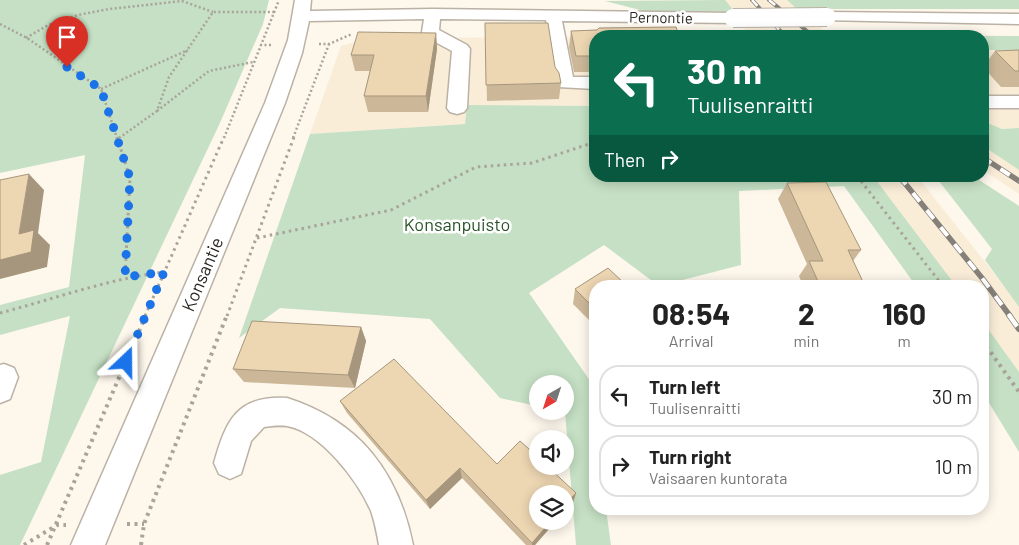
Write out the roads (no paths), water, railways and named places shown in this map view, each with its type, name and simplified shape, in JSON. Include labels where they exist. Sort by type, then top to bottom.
[{"type":"street","name":"Pernontie","points":[[303,8],[433,14],[553,16],[656,25],[733,18],[1011,19]]},
{"type":"street","name":"Konsantie","points":[[88,545],[275,103],[294,50],[303,8]]},
{"type":"street","points":[[433,14],[430,32],[461,49],[457,108]]},
{"type":"street","points":[[553,16],[565,83],[589,83]]},
{"type":"street","points":[[1011,19],[1019,33]]},
{"type":"street","points":[[557,40],[576,40]]},
{"type":"street","points":[[989,102],[1019,102]]},
{"type":"street","points":[[0,378],[4,377],[0,390]]},
{"type":"street","points":[[230,463],[238,433],[256,414],[286,412],[316,425],[347,448],[374,480],[392,521],[396,545]]},
{"type":"railway","points":[[752,0],[780,30]]},
{"type":"railway","points":[[769,0],[806,30]]},
{"type":"railway","points":[[989,162],[1019,181]]},
{"type":"railway","points":[[904,182],[983,280]]},
{"type":"railway","points":[[989,288],[1010,316]]},
{"type":"railway","points":[[1009,315],[1019,329]]},
{"type":"park label","name":"Konsanpuisto","points":[[457,224]]}]
